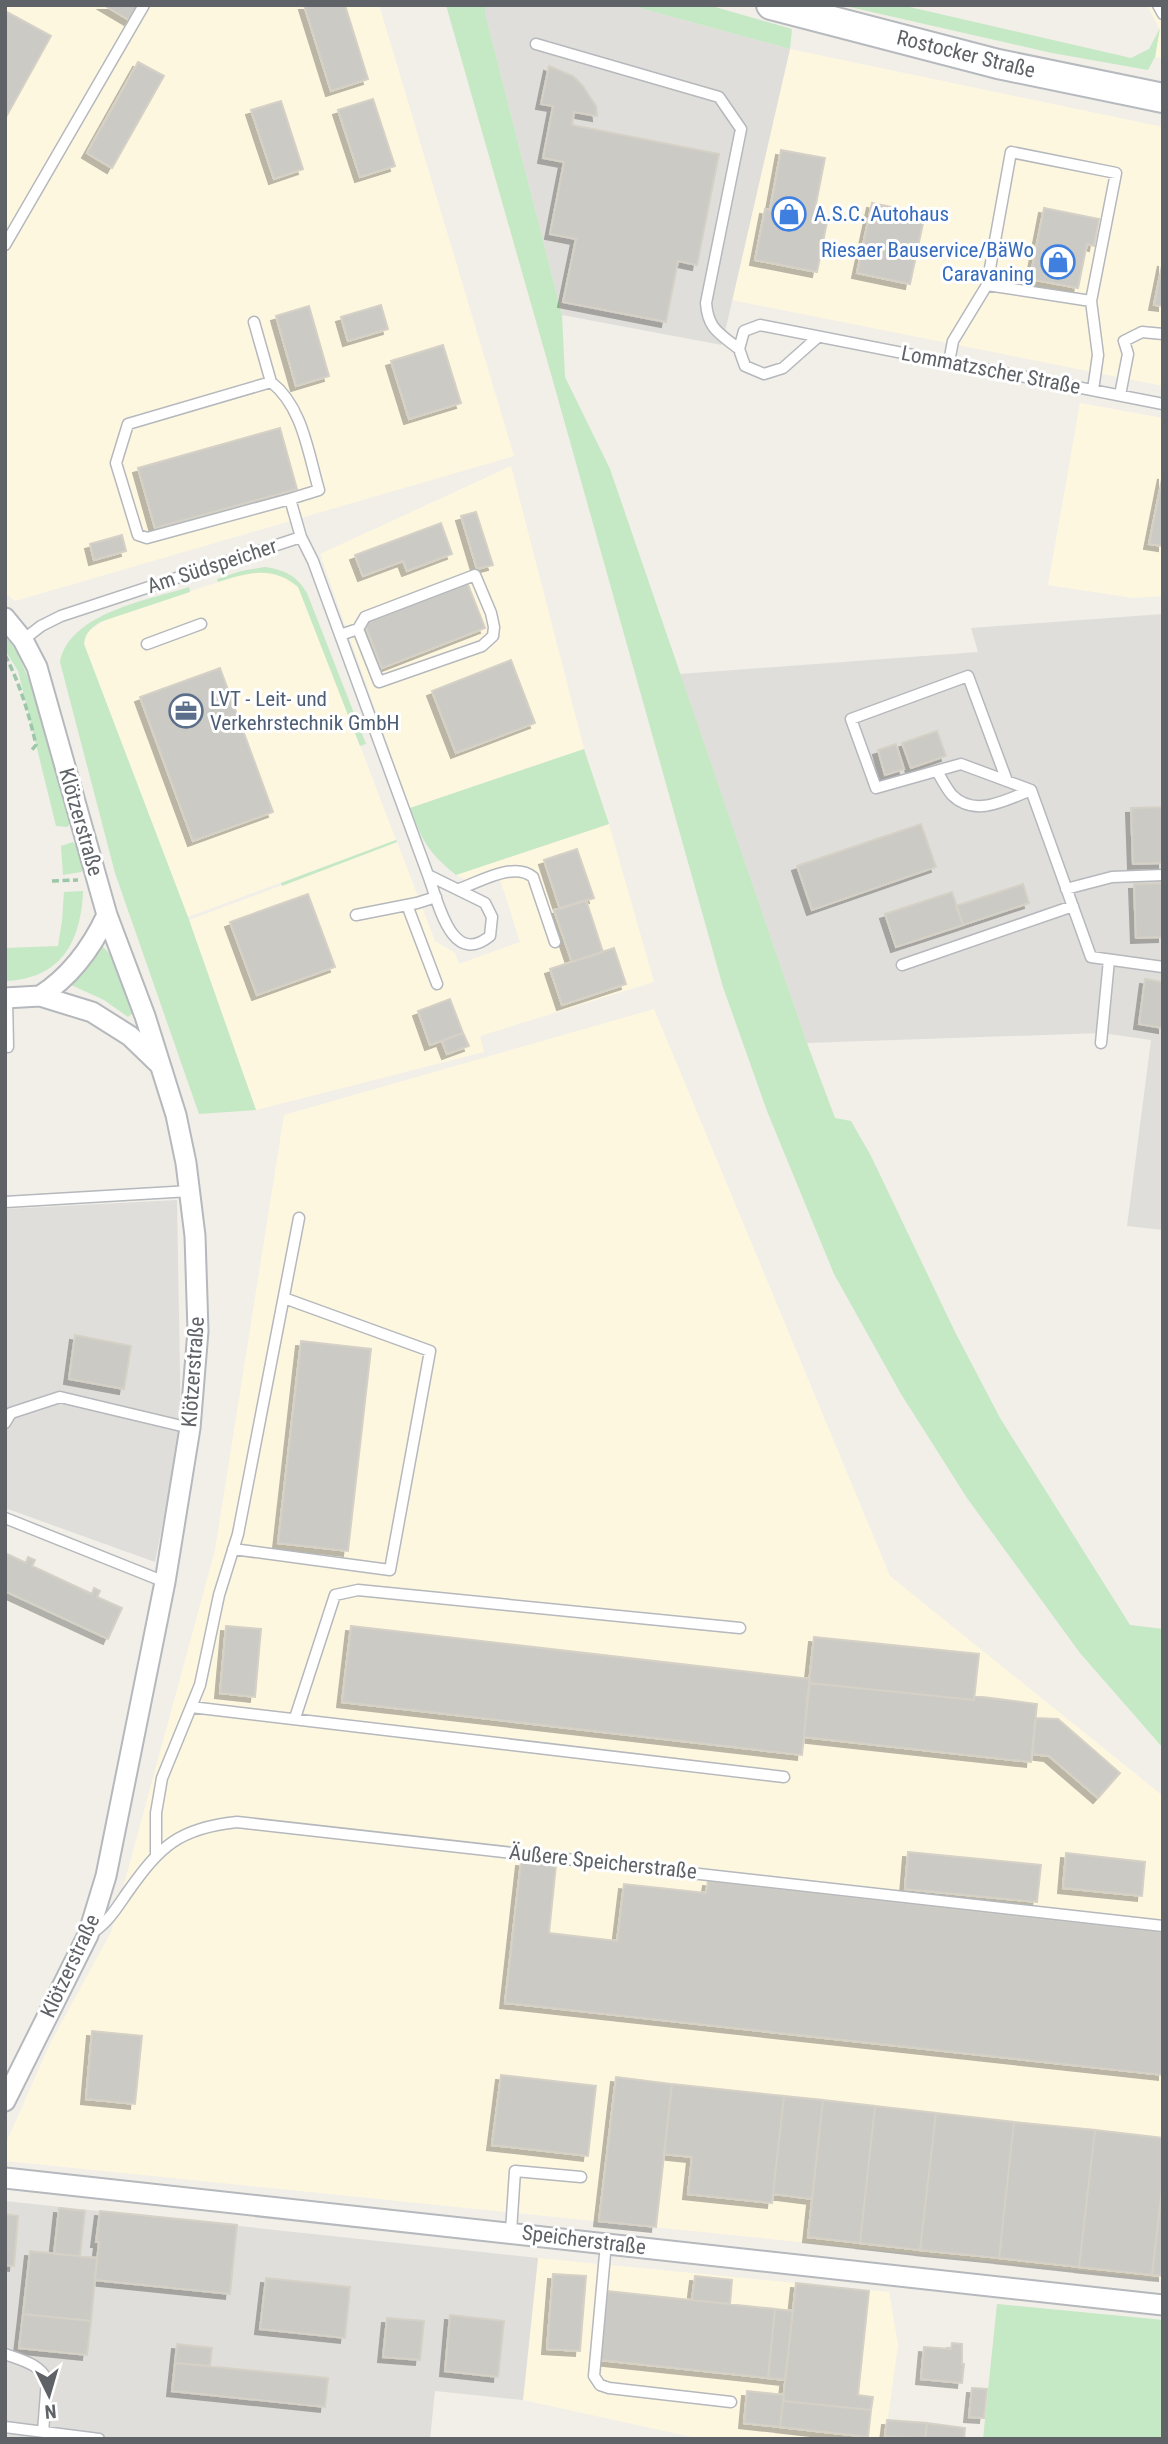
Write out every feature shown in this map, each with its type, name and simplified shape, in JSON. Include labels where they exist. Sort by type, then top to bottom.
[{"type":"street","name":"Rostocker Straße","points":[[771,5],[998,64],[1163,98]]},
{"type":"street","name":"Klötzerstraße","points":[[5,618],[23,640],[37,667],[107,915],[145,1016],[176,1115],[191,1191],[198,1331],[190,1428],[165,1582],[106,1876],[88,1935],[5,2101]]},
{"type":"street","points":[[40,996],[55,987],[78,962],[107,915]]},
{"type":"street","points":[[6,998],[40,996],[92,1012],[114,1025],[162,1067]]},
{"type":"street","name":"Speicherstraße","points":[[5,2178],[511,2231],[1163,2305]]},
{"type":"lane","points":[[5,245],[144,5]]},
{"type":"lane","points":[[1158,5],[1163,14]]},
{"type":"lane","points":[[536,44],[719,97],[741,129],[706,303],[707,320],[739,349],[745,366],[764,374],[783,368],[818,337]]},
{"type":"lane","points":[[948,362],[953,341],[988,285],[1012,152],[1116,173],[1091,301],[1098,355],[1093,390]]},
{"type":"lane","points":[[988,285],[1091,301]]},
{"type":"lane","points":[[254,322],[271,382],[295,407],[319,490],[147,538],[138,535],[116,463],[128,424],[271,382]]},
{"type":"lane","name":"Lommatzscher Straße","points":[[739,349],[744,331],[760,325],[1163,404]]},
{"type":"lane","points":[[1120,395],[1128,354],[1124,341],[1142,332],[1163,334]]},
{"type":"lane","points":[[290,499],[301,537]]},
{"type":"lane","name":"Am Südspeicher","points":[[23,640],[41,626],[61,616],[301,537],[313,561],[436,897],[450,933],[466,945],[481,944],[490,936],[492,917],[485,903],[428,875]]},
{"type":"lane","points":[[475,575],[494,626],[493,636],[482,646],[379,682],[358,629],[365,617],[475,575]]},
{"type":"lane","points":[[147,644],[201,624]]},
{"type":"lane","points":[[340,635],[358,629]]},
{"type":"lane","points":[[1007,781],[968,676],[851,719],[876,788],[961,764],[1031,790],[1091,957],[1163,967]]},
{"type":"lane","points":[[937,771],[951,794],[964,804],[980,807],[997,804],[1031,790]]},
{"type":"lane","points":[[459,889],[510,871],[528,873],[533,877],[555,942]]},
{"type":"lane","points":[[1066,889],[1112,877],[1163,875]]},
{"type":"lane","points":[[356,915],[436,897]]},
{"type":"lane","points":[[407,905],[437,984]]},
{"type":"lane","points":[[902,965],[1073,906]]},
{"type":"lane","points":[[1101,1043],[1109,960]]},
{"type":"lane","points":[[6,998],[8,1046]]},
{"type":"lane","points":[[5,1202],[191,1191]]},
{"type":"lane","points":[[156,1855],[156,1813],[162,1778],[200,1685],[219,1595],[248,1486],[299,1218]]},
{"type":"lane","points":[[233,1549],[390,1570],[430,1351],[284,1298]]},
{"type":"lane","points":[[5,1423],[11,1413],[60,1397],[190,1428]]},
{"type":"lane","points":[[5,1518],[165,1582]]},
{"type":"lane","points":[[295,1718],[335,1595],[358,1590],[740,1628]]},
{"type":"lane","points":[[191,1707],[784,1777]]},
{"type":"lane","name":"Äußere Speicherstraße","points":[[88,1935],[107,1923],[163,1847],[181,1836],[205,1827],[237,1822],[1163,1926]]},
{"type":"lane","points":[[511,2231],[515,2171],[581,2177]]},
{"type":"lane","points":[[606,2243],[594,2376],[600,2385],[731,2402]]},
{"type":"lane","points":[[5,2354],[32,2364],[47,2380],[43,2432]]},
{"type":"lane","points":[[5,2427],[99,2439]]},
{"type":"path","points":[[5,655],[20,685],[33,730],[36,745],[31,751]]},
{"type":"path","points":[[52,881],[83,880],[95,876]]},
{"type":"shaded area","points":[[5,5],[379,5],[514,456],[15,601],[5,593]]},
{"type":"shaded area","points":[[487,5],[629,5],[790,49],[722,345],[562,315],[485,13]]},
{"type":"shaded area","points":[[1147,5],[1163,5],[1163,58],[1155,57],[1159,28]]},
{"type":"shaded area","points":[[790,49],[1163,127],[1163,386],[732,300]]},
{"type":"shaded area","points":[[1080,403],[1163,418],[1163,596],[1133,598],[1048,585]]},
{"type":"shaded area","points":[[511,466],[584,749],[410,808],[320,554]]},
{"type":"shaded area","points":[[266,571],[284,577],[298,587],[302,594],[396,840],[188,917],[84,644],[85,637],[90,630],[107,619],[246,573]]},
{"type":"shaded area","points":[[1163,614],[1163,1230],[1127,1226],[1151,1040],[1102,1033],[807,1043],[680,674],[978,652],[971,628]]},
{"type":"shaded area","points":[[609,824],[654,982],[480,1036],[484,1052],[256,1110],[189,920],[397,842],[435,941],[455,953],[459,964],[520,942],[500,879],[480,887],[456,875]]},
{"type":"shaded area","points":[[654,1009],[890,1576],[1163,1796],[1163,2279],[5,2161],[5,2145],[50,2044],[111,1932],[215,1550],[284,1115]]},
{"type":"shaded area","points":[[177,1200],[181,1432],[155,1562],[5,1508],[5,1209]]},
{"type":"shaded area","points":[[5,2201],[538,2258],[523,2400],[435,2391],[430,2439],[5,2439]]},
{"type":"shaded area","points":[[538,2258],[889,2292],[898,2345],[885,2439],[701,2439],[523,2400]]},
{"type":"green space","points":[[446,5],[487,5],[485,13],[562,315],[565,377],[610,469],[835,1118],[851,1121],[871,1156],[955,1332],[1000,1418],[1130,1625],[1163,1629],[1163,1748],[1080,1653],[967,1498],[901,1394],[834,1274],[767,1111],[723,987]]},
{"type":"green space","points":[[629,5],[708,5],[792,29],[790,49]]},
{"type":"green space","points":[[841,5],[901,5],[1131,58],[1149,49],[1160,28],[1155,57],[1148,70],[1052,53]]},
{"type":"green space","points":[[265,567],[290,575],[307,593],[366,744],[360,746],[298,587],[269,573],[249,574],[218,582],[217,579]]},
{"type":"green space","points":[[189,587],[190,592],[100,622],[89,631],[84,644],[188,917],[256,1110],[199,1114],[115,873],[60,662],[66,645],[78,631],[94,620],[133,604]]},
{"type":"green space","points":[[5,636],[17,652],[32,687],[70,822],[68,827],[56,826],[18,671],[5,650]]},
{"type":"green space","points":[[584,749],[609,824],[456,875],[438,859],[423,838],[410,808]]},
{"type":"green space","points":[[396,840],[397,842],[282,886],[281,883]]},
{"type":"green space","points":[[73,842],[85,868],[81,872],[63,875],[61,846]]},
{"type":"green space","points":[[83,891],[78,926],[64,954],[54,965],[41,973],[24,979],[5,981],[5,948],[58,946],[64,892]]},
{"type":"green space","points":[[102,946],[109,953],[133,1013],[128,1017],[104,1000],[69,984],[85,970],[98,948]]},
{"type":"green space","points":[[997,2304],[1163,2320],[1163,2439],[983,2439]]},
{"type":"building","points":[[104,5],[138,5],[129,20]]},
{"type":"building","points":[[304,5],[345,5],[368,79],[331,91]]},
{"type":"building","points":[[5,11],[51,36],[5,119]]},
{"type":"building","points":[[138,62],[164,76],[112,168],[87,153]]},
{"type":"building","points":[[549,66],[573,76],[596,106],[597,116],[574,112],[572,125],[719,154],[697,265],[678,261],[666,322],[563,302],[576,239],[550,234],[564,162],[543,158],[553,106],[541,104]]},
{"type":"building","points":[[373,99],[395,166],[360,177],[338,110]]},
{"type":"building","points":[[281,101],[303,169],[274,179],[251,110]]},
{"type":"building","name":"A.S.C. Autohaus","points":[[781,150],[825,158],[813,219],[827,222],[817,272],[755,260],[765,209],[770,210]]},
{"type":"building","points":[[872,203],[925,214],[910,284],[857,273]]},
{"type":"building","name":"Riesaer Bauservice/BäWo Caravaning","points":[[1044,208],[1099,219],[1094,246],[1087,244],[1078,288],[1030,279]]},
{"type":"building","points":[[1163,261],[1163,306],[1154,305]]},
{"type":"building","points":[[381,305],[388,329],[348,341],[341,317]]},
{"type":"building","points":[[309,306],[329,376],[296,386],[276,316]]},
{"type":"building","points":[[443,345],[461,403],[409,419],[391,361]]},
{"type":"building","points":[[280,428],[297,489],[155,528],[138,468]]},
{"type":"building","points":[[1163,474],[1163,546],[1149,544]]},
{"type":"building","points":[[476,512],[493,565],[477,569],[461,516]]},
{"type":"building","points":[[441,523],[452,554],[407,571],[403,561],[363,576],[355,555]]},
{"type":"building","points":[[122,535],[126,551],[94,560],[90,544]]},
{"type":"building","points":[[467,582],[485,628],[382,668],[364,622]]},
{"type":"building","points":[[511,660],[535,723],[456,753],[432,691]]},
{"type":"building","points":[[220,668],[273,812],[193,841],[140,697]]},
{"type":"building","points":[[937,731],[946,756],[911,768],[902,743]]},
{"type":"building","points":[[896,744],[904,769],[885,775],[878,750]]},
{"type":"building","points":[[1163,807],[1163,863],[1133,864],[1131,808]]},
{"type":"building","points":[[921,824],[936,867],[812,910],[797,866]]},
{"type":"building","points":[[577,849],[594,898],[560,909],[544,860]]},
{"type":"building","points":[[1163,883],[1163,937],[1136,938],[1134,884]]},
{"type":"building","points":[[1023,884],[1029,903],[963,925],[956,906]]},
{"type":"building","points":[[952,892],[963,925],[896,947],[885,914]]},
{"type":"building","points":[[308,894],[335,967],[257,995],[230,922]]},
{"type":"building","points":[[586,900],[603,952],[572,962],[554,910]]},
{"type":"building","points":[[614,948],[626,984],[562,1005],[550,969]]},
{"type":"building","points":[[1145,979],[1163,982],[1163,1028],[1139,1024]]},
{"type":"building","points":[[450,999],[463,1033],[430,1045],[418,1011]]},
{"type":"building","points":[[463,1033],[469,1046],[447,1054],[442,1041]]},
{"type":"building","points":[[75,1335],[131,1346],[124,1389],[69,1379]]},
{"type":"building","points":[[301,1341],[371,1349],[348,1551],[278,1543]]},
{"type":"building","points":[[5,1553],[26,1563],[28,1557],[35,1560],[32,1566],[92,1594],[94,1588],[100,1591],[97,1597],[122,1608],[108,1639],[5,1591]]},
{"type":"building","points":[[226,1626],[261,1629],[255,1697],[220,1693]]},
{"type":"building","points":[[351,1626],[810,1679],[802,1755],[342,1702]]},
{"type":"building","points":[[814,1637],[979,1654],[974,1700],[809,1683]]},
{"type":"building","points":[[809,1683],[974,1700],[974,1696],[1037,1704],[1031,1762],[804,1737]]},
{"type":"building","points":[[1036,1718],[1058,1719],[1120,1773],[1098,1798],[1049,1756],[1032,1754]]},
{"type":"building","points":[[908,1852],[1041,1865],[1037,1902],[905,1889]]},
{"type":"building","points":[[1066,1853],[1145,1862],[1142,1896],[1063,1888]]},
{"type":"building","points":[[521,1861],[556,1865],[549,1933],[617,1941],[624,1884],[706,1893],[708,1881],[1163,1932],[1163,2075],[505,2003]]},
{"type":"building","points":[[92,2031],[142,2036],[135,2104],[86,2099]]},
{"type":"building","points":[[501,2075],[596,2086],[588,2156],[492,2145]]},
{"type":"building","points":[[616,2077],[672,2084],[656,2227],[599,2221]]},
{"type":"building","points":[[672,2084],[784,2096],[772,2203],[688,2194],[692,2157],[664,2154]]},
{"type":"building","points":[[784,2096],[823,2100],[812,2199],[773,2194]]},
{"type":"building","points":[[823,2100],[875,2106],[860,2243],[808,2237]]},
{"type":"building","points":[[875,2106],[936,2113],[920,2250],[860,2243]]},
{"type":"building","points":[[936,2113],[1014,2122],[999,2258],[920,2250]]},
{"type":"building","points":[[1014,2122],[1095,2130],[1079,2267],[999,2258]]},
{"type":"building","points":[[1095,2130],[1163,2138],[1163,2181],[1152,2275],[1079,2267]]},
{"type":"building","points":[[1163,2181],[1163,2276],[1152,2275]]},
{"type":"building","points":[[59,2208],[85,2211],[80,2256],[54,2254]]},
{"type":"building","points":[[100,2211],[237,2225],[230,2294],[95,2280]]},
{"type":"building","points":[[5,2214],[18,2216],[14,2266],[5,2265]]},
{"type":"building","points":[[30,2251],[97,2258],[91,2321],[23,2314]]},
{"type":"building","points":[[553,2274],[586,2276],[580,2351],[547,2349]]},
{"type":"building","points":[[695,2276],[732,2280],[730,2304],[692,2300]]},
{"type":"building","points":[[266,2278],[350,2287],[345,2338],[260,2329]]},
{"type":"building","points":[[796,2283],[869,2291],[858,2395],[873,2397],[871,2410],[783,2401]]},
{"type":"building","points":[[607,2291],[775,2309],[768,2378],[600,2360]]},
{"type":"building","points":[[775,2309],[793,2311],[785,2380],[768,2378]]},
{"type":"building","points":[[23,2314],[91,2321],[87,2355],[19,2348]]},
{"type":"building","points":[[450,2315],[504,2321],[498,2377],[445,2371]]},
{"type":"building","points":[[387,2318],[424,2321],[420,2360],[383,2357]]},
{"type":"building","points":[[952,2343],[962,2344],[962,2383],[921,2379],[924,2347],[951,2349]]},
{"type":"building","points":[[177,2344],[212,2348],[210,2366],[175,2363]]},
{"type":"building","points":[[175,2363],[328,2378],[325,2407],[172,2391]]},
{"type":"building","points":[[972,2388],[987,2389],[984,2418],[969,2417]]},
{"type":"building","points":[[747,2391],[784,2395],[780,2427],[744,2423]]},
{"type":"building","points":[[783,2401],[871,2410],[868,2437],[780,2427]]},
{"type":"building","points":[[887,2420],[927,2423],[925,2439],[885,2436]]},
{"type":"building","points":[[927,2423],[965,2428],[964,2439],[925,2439]]},
{"type":"place","name":"A.S.C. Autohaus","points":[[789,214]]},
{"type":"place","name":"Riesaer Bauservice/BäWo Caravaning","points":[[1058,262]]},
{"type":"place","name":"LVT - Leit- und Verkehrstechnik GmbH","points":[[186,711]]}]
